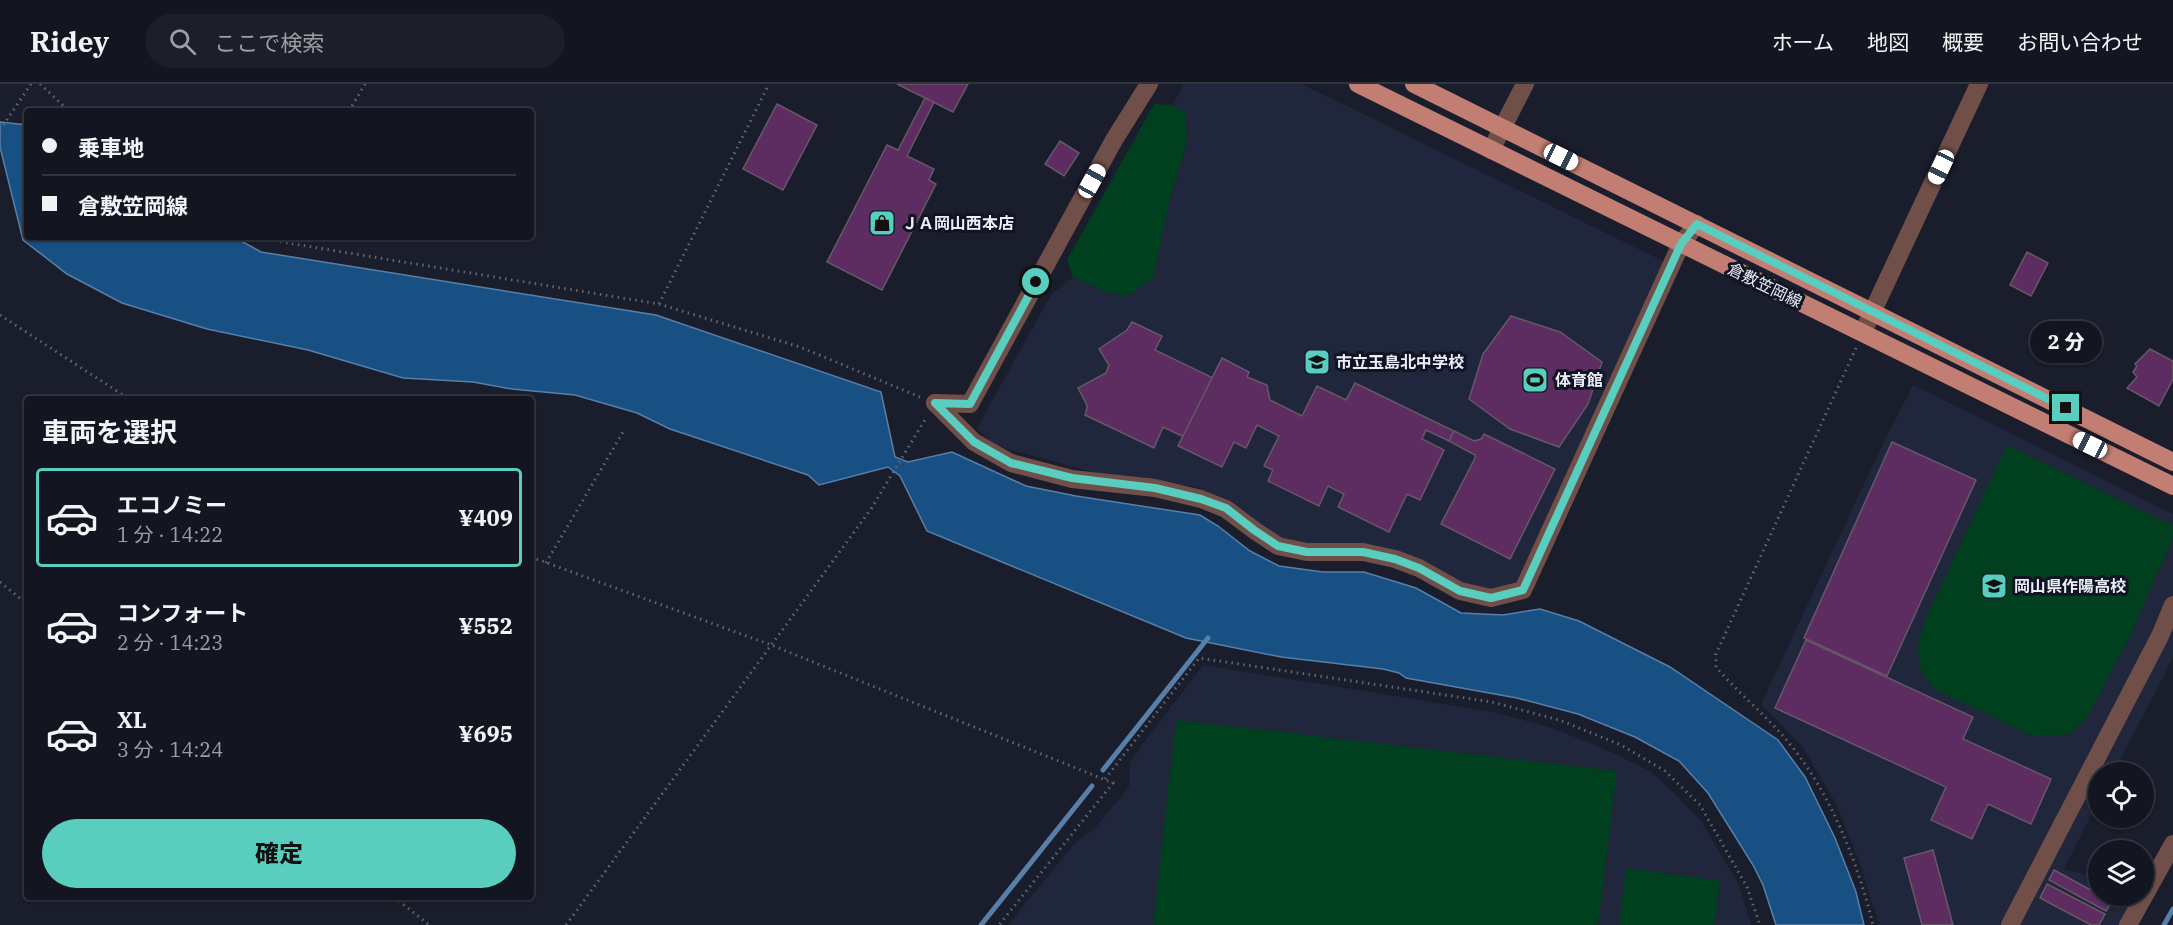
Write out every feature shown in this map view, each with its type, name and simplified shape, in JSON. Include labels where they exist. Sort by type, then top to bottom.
[{"type":"main road","name":"倉敷笠岡線","points":[[1358,84],[2173,486]]},
{"type":"main road","name":"倉敷笠岡線","points":[[1414,84],[2173,462]]},
{"type":"street","points":[[935,403],[970,404],[1114,140],[1149,84]]},
{"type":"street","points":[[1491,150],[1525,84]]},
{"type":"street","points":[[1863,332],[1979,84]]},
{"type":"street","points":[[935,403],[974,442],[1011,463],[1072,478],[1155,488],[1201,499],[1226,508],[1278,546],[1307,552],[1363,552],[1395,559],[1419,568],[1460,591],[1491,598],[1523,590],[1681,244],[1697,224]]},
{"type":"street","points":[[2010,925],[2160,636],[2173,605]]},
{"type":"street","points":[[2128,925],[2173,844]]},
{"type":"path","points":[[0,130],[31,84]]},
{"type":"path","points":[[40,84],[66,108]]},
{"type":"path","points":[[351,108],[365,84]]},
{"type":"path","points":[[659,304],[769,84]]},
{"type":"path","points":[[289,240],[659,304],[800,347],[935,403],[871,509],[566,925]]},
{"type":"path","points":[[0,315],[124,396]]},
{"type":"path","points":[[1863,332],[1716,654],[1716,667],[1789,742],[1819,784],[1848,849],[1873,925]]},
{"type":"path","points":[[546,563],[623,432]]},
{"type":"path","points":[[534,558],[771,645],[1113,783],[999,925]]},
{"type":"path","points":[[0,582],[24,602]]},
{"type":"path","points":[[1105,779],[1199,658],[1492,702],[1559,720],[1621,745],[1665,771],[1700,805],[1747,887],[1760,925]]},
{"type":"path","points":[[398,900],[429,925]]},
{"type":"shaded area","name":"市立玉島北中学校","points":[[1184,84],[1302,84],[1665,262],[1521,580],[1494,590],[1295,543],[1275,536],[1237,508],[1197,487],[1102,475],[994,445],[977,428],[1051,295],[1073,277],[1106,292],[1170,199],[1187,141],[1186,113],[1172,105]]},
{"type":"shaded area","name":"岡山県作陽高校","points":[[1913,385],[2173,514],[2173,658],[2119,762],[2088,762],[2088,821],[2064,869],[2088,875],[2088,906],[2130,906],[2119,925],[1879,925],[1859,861],[1835,802],[1802,746],[1761,704],[1887,435]]},
{"type":"shaded area","points":[[1203,665],[1493,712],[1549,727],[1600,747],[1650,771],[1702,822],[1738,883],[1751,925],[1008,925],[1074,844],[1095,828],[1129,787],[1130,761]]},
{"type":"green space","points":[[1154,104],[1172,105],[1186,113],[1187,141],[1170,199],[1153,278],[1128,296],[1106,292],[1073,277],[1067,260]]},
{"type":"green space","points":[[2007,445],[2173,526],[2173,537],[2131,634],[2087,717],[2070,734],[2033,736],[1936,690],[1923,673],[1918,656],[1926,618]]},
{"type":"green space","points":[[1176,720],[1617,771],[1598,925],[1153,925]]},
{"type":"green space","points":[[1626,868],[1720,881],[1714,925],[1619,925]]},
{"type":"water","points":[[0,122],[24,125],[24,240],[239,240],[261,252],[656,315],[881,392],[895,457],[908,462],[952,452],[1026,486],[1200,515],[1250,551],[1279,566],[1323,572],[1364,572],[1416,588],[1461,613],[1503,615],[1540,609],[1579,621],[1670,667],[1778,740],[1805,777],[1835,838],[1856,892],[1864,925],[1776,925],[1763,885],[1753,865],[1708,793],[1679,761],[1635,737],[1578,714],[1517,698],[1406,678],[1399,673],[1383,669],[1281,657],[1186,638],[927,531],[900,476],[888,467],[819,485],[808,475],[670,429],[637,413],[575,395],[512,389],[473,382],[403,378],[308,350],[207,329],[122,303],[67,274],[23,240],[0,147]]},
{"type":"building","points":[[897,84],[968,84],[953,112]]},
{"type":"building","name":"ＪＡ岡山西本店","points":[[925,98],[934,102],[907,156],[934,169],[929,180],[936,184],[882,290],[827,262],[887,145],[898,150]]},
{"type":"building","points":[[777,104],[817,125],[783,190],[743,169]]},
{"type":"building","points":[[1060,141],[1079,153],[1064,176],[1045,164]]},
{"type":"building","points":[[2027,252],[2048,263],[2031,296],[2010,285]]},
{"type":"building","name":"体育館","points":[[1511,316],[1560,332],[1602,362],[1588,404],[1559,447],[1510,429],[1469,399],[1483,354]]},
{"type":"building","points":[[1132,322],[1162,336],[1155,350],[1213,378],[1184,437],[1163,427],[1154,448],[1085,415],[1087,405],[1078,388],[1106,373],[1109,365],[1099,349],[1127,330]]},
{"type":"building","points":[[2150,349],[2173,361],[2173,379],[2159,406],[2127,388],[2137,377],[2133,372],[2137,366],[2135,364]]},
{"type":"building","points":[[1222,358],[1249,372],[1247,377],[1267,385],[1270,400],[1302,416],[1317,386],[1346,400],[1355,383],[1454,431],[1449,441],[1426,430],[1422,439],[1444,450],[1420,500],[1407,494],[1389,532],[1338,507],[1344,494],[1328,486],[1319,506],[1268,481],[1273,470],[1264,466],[1279,436],[1257,425],[1246,448],[1234,442],[1222,467],[1178,446]]},
{"type":"building","points":[[1454,431],[1474,441],[1481,439],[1484,434],[1555,469],[1510,559],[1441,524],[1475,458],[1475,455],[1449,441]]},
{"type":"building","points":[[1892,442],[1976,480],[1887,676],[1804,638]]},
{"type":"building","points":[[1806,640],[1973,717],[1963,739],[2051,779],[2031,824],[1988,804],[1972,839],[1931,820],[1946,787],[1775,708]]},
{"type":"building","points":[[1933,850],[1953,925],[1922,925],[1904,858]]},
{"type":"building","points":[[2054,870],[2088,889],[2088,901],[2049,880]]},
{"type":"building","points":[[2047,884],[2105,914],[2099,925],[2091,925],[2040,898]]},
{"type":"building","points":[[2097,906],[2109,906],[2106,911]]},
{"type":"waterway","points":[[1103,770],[1208,638]]},
{"type":"waterway","points":[[981,925],[1092,786]]},
{"type":"waterway","points":[[2164,925],[2173,909]]},
{"type":"place","name":"ＪＡ岡山西本店","points":[[882,223]]},
{"type":"place","name":"市立玉島北中学校","points":[[1317,362]]},
{"type":"place","name":"体育館","points":[[1535,380]]},
{"type":"place","name":"岡山県作陽高校","points":[[1994,586]]},
{"type":"route","points":[[1036,282],[970,404],[935,403],[974,442],[1011,463],[1072,478],[1155,488],[1201,499],[1226,508],[1278,546],[1307,552],[1363,552],[1395,559],[1419,568],[1460,591],[1491,598],[1523,590],[1681,244],[1697,224],[2066,408]]}]
